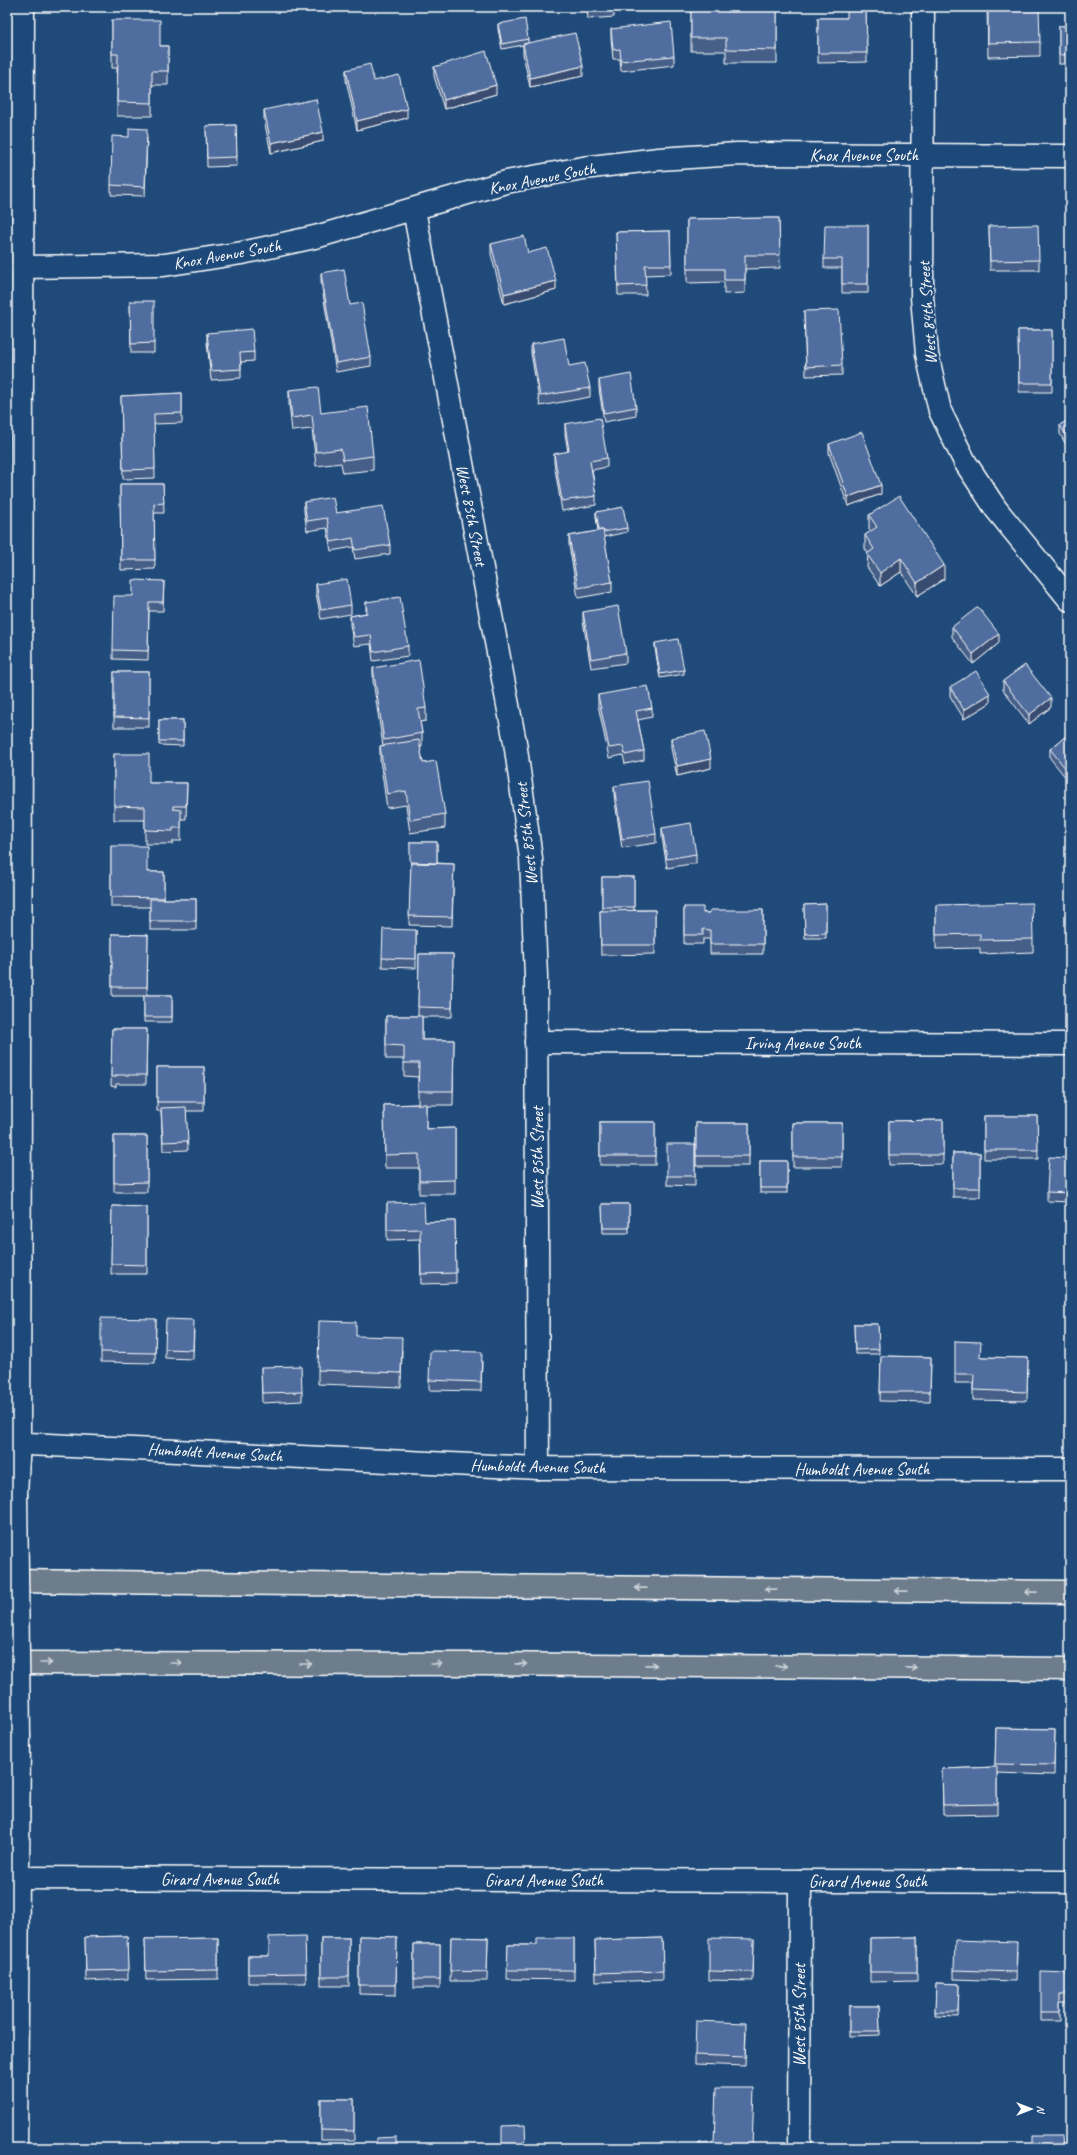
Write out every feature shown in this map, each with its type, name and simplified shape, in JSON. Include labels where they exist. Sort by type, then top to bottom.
[{"type":"highway","points":[[7,1581],[1070,1592]]},
{"type":"highway","points":[[7,1663],[482,1664],[1070,1669]]},
{"type":"street","points":[[16,2148],[19,1737],[16,1494],[13,1443],[23,7]]},
{"type":"street","name":"West 84th Street","points":[[923,7],[922,297],[927,354],[940,411],[965,462],[996,510],[1070,600]]},
{"type":"street","name":"Knox Avenue South","points":[[22,267],[164,265],[242,253],[312,238],[414,210],[506,182],[583,168],[658,158],[737,154],[1070,156]]},
{"type":"street","name":"West 85th Street","points":[[414,210],[515,742],[531,858],[536,976],[538,1468]]},
{"type":"street","name":"Irving Avenue South","points":[[536,1042],[1070,1044]]},
{"type":"street","name":"Humboldt Avenue South","points":[[13,1443],[538,1468],[1070,1469]]},
{"type":"street","name":"Girard Avenue South","points":[[18,1878],[1070,1882]]},
{"type":"street","name":"West 85th Street","points":[[799,2148],[800,1881]]},
{"type":"building","points":[[588,7],[614,7],[588,10]]},
{"type":"building","points":[[691,7],[777,7],[777,50],[726,49],[726,38],[691,38]]},
{"type":"building","points":[[847,7],[866,7],[867,53],[818,53],[818,18],[847,18]]},
{"type":"building","points":[[988,7],[1019,7],[1019,9],[1039,8],[1040,42],[988,43]]},
{"type":"building","points":[[525,19],[528,39],[502,44],[498,24]]},
{"type":"building","points":[[112,20],[160,20],[160,46],[168,46],[168,71],[152,71],[152,103],[117,102],[118,54],[112,54]]},
{"type":"building","points":[[671,22],[674,56],[621,61],[620,49],[613,50],[611,29]]},
{"type":"building","points":[[1059,26],[1070,26],[1070,55],[1059,55]]},
{"type":"building","points":[[575,33],[583,66],[530,78],[523,44]]},
{"type":"building","points":[[486,51],[496,85],[444,100],[434,67]]},
{"type":"building","points":[[370,64],[374,81],[399,75],[407,109],[357,121],[346,70]]},
{"type":"building","points":[[316,99],[323,132],[271,143],[264,110]]},
{"type":"building","points":[[236,125],[237,157],[207,158],[206,126]]},
{"type":"building","points":[[129,128],[147,129],[145,187],[111,185],[112,136],[129,137]]},
{"type":"building","points":[[779,218],[780,255],[745,255],[745,280],[724,280],[724,269],[687,269],[687,219]]},
{"type":"building","points":[[825,225],[868,225],[868,284],[842,284],[842,259],[824,259]]},
{"type":"building","points":[[1038,225],[1039,260],[990,261],[989,226]]},
{"type":"building","points":[[670,231],[671,265],[645,265],[646,285],[618,286],[616,232]]},
{"type":"building","points":[[524,236],[528,253],[547,248],[556,281],[504,294],[491,244]]},
{"type":"building","points":[[344,269],[350,305],[362,303],[371,357],[336,363],[321,273]]},
{"type":"building","points":[[130,301],[154,301],[154,343],[131,344]]},
{"type":"building","points":[[839,310],[842,365],[806,367],[804,311]]},
{"type":"building","points":[[252,329],[254,352],[240,353],[241,369],[211,371],[207,333]]},
{"type":"building","points":[[1018,330],[1052,330],[1052,383],[1019,383]]},
{"type":"building","points":[[564,338],[569,366],[585,363],[590,388],[540,396],[531,344]]},
{"type":"building","points":[[631,374],[636,407],[604,413],[599,380]]},
{"type":"building","points":[[318,387],[321,413],[368,407],[373,456],[343,460],[341,449],[316,452],[312,415],[292,418],[289,390]]},
{"type":"building","points":[[182,393],[182,413],[154,414],[155,469],[123,470],[121,396]]},
{"type":"building","points":[[600,418],[607,458],[590,461],[596,496],[562,501],[554,454],[569,451],[565,424]]},
{"type":"building","points":[[1070,419],[1070,442],[1060,425]]},
{"type":"building","points":[[862,432],[881,485],[848,497],[829,444]]},
{"type":"building","points":[[120,484],[163,484],[164,503],[154,504],[155,560],[121,560]]},
{"type":"building","points":[[899,496],[944,565],[917,583],[901,558],[880,573],[867,554],[874,549],[865,535],[877,527],[869,515]]},
{"type":"building","points":[[333,497],[336,513],[383,506],[390,545],[355,550],[353,538],[331,542],[327,518],[307,521],[304,502]]},
{"type":"building","points":[[623,507],[627,528],[603,532],[603,530],[599,530],[596,512]]},
{"type":"building","points":[[603,530],[612,582],[578,588],[569,536]]},
{"type":"building","points":[[347,579],[351,605],[321,610],[316,584]]},
{"type":"building","points":[[133,580],[164,581],[163,602],[149,602],[148,651],[113,650],[114,596],[133,596]]},
{"type":"building","points":[[400,597],[408,646],[373,652],[371,635],[354,637],[350,616],[367,613],[366,602]]},
{"type":"building","points":[[618,606],[626,653],[591,659],[583,612]]},
{"type":"building","points":[[978,607],[999,634],[973,654],[952,627]]},
{"type":"building","points":[[678,639],[684,670],[660,674],[655,643]]},
{"type":"building","points":[[419,660],[426,708],[418,709],[422,733],[384,740],[373,668]]},
{"type":"building","points":[[1025,665],[1051,698],[1029,715],[1003,681]]},
{"type":"building","points":[[976,671],[990,694],[964,710],[950,687]]},
{"type":"building","points":[[114,672],[149,672],[149,718],[114,717]]},
{"type":"building","points":[[648,686],[652,708],[636,711],[644,751],[625,755],[623,746],[609,748],[598,695]]},
{"type":"building","points":[[159,720],[183,720],[183,741],[159,741]]},
{"type":"building","points":[[705,731],[711,759],[677,766],[671,738]]},
{"type":"building","points":[[1070,733],[1070,774],[1050,749]]},
{"type":"building","points":[[419,740],[423,763],[436,761],[445,814],[410,820],[406,791],[387,794],[380,746]]},
{"type":"building","points":[[114,754],[149,754],[149,783],[187,783],[186,806],[173,806],[173,809],[181,810],[181,828],[173,828],[173,831],[145,830],[145,807],[114,806]]},
{"type":"building","points":[[648,781],[656,834],[622,839],[614,786]]},
{"type":"building","points":[[691,823],[696,854],[667,859],[662,828]]},
{"type":"building","points":[[410,842],[437,842],[437,863],[410,862]]},
{"type":"building","points":[[111,846],[147,846],[147,872],[164,872],[164,898],[111,897]]},
{"type":"building","points":[[411,863],[454,864],[452,917],[409,916]]},
{"type":"building","points":[[602,877],[634,877],[634,907],[602,907]]},
{"type":"building","points":[[150,899],[196,899],[196,921],[150,921]]},
{"type":"building","points":[[1032,903],[1033,939],[980,940],[980,934],[936,935],[936,905]]},
{"type":"building","points":[[826,904],[826,933],[805,934],[804,905]]},
{"type":"building","points":[[684,907],[703,907],[703,913],[710,913],[710,910],[763,910],[763,944],[710,944],[710,930],[703,929],[703,935],[684,935]]},
{"type":"building","points":[[655,910],[655,945],[601,945],[600,911]]},
{"type":"building","points":[[383,929],[416,930],[416,959],[382,958]]},
{"type":"building","points":[[112,934],[148,935],[147,987],[112,987]]},
{"type":"building","points":[[419,954],[453,954],[452,1008],[418,1007]]},
{"type":"building","points":[[144,995],[172,995],[172,1017],[144,1017]]},
{"type":"building","points":[[386,1016],[422,1016],[422,1040],[454,1040],[453,1091],[418,1091],[419,1063],[404,1063],[404,1046],[386,1045]]},
{"type":"building","points":[[112,1029],[147,1029],[146,1075],[116,1075],[116,1077],[111,1077]]},
{"type":"building","points":[[157,1067],[204,1067],[204,1102],[157,1102]]},
{"type":"building","points":[[426,1104],[426,1129],[455,1128],[455,1180],[419,1181],[419,1154],[385,1155],[384,1105]]},
{"type":"building","points":[[186,1107],[188,1141],[163,1142],[161,1108]]},
{"type":"building","points":[[984,1116],[1037,1116],[1038,1150],[984,1150]]},
{"type":"building","points":[[943,1120],[943,1155],[889,1155],[889,1121]]},
{"type":"building","points":[[600,1122],[655,1122],[655,1156],[600,1156]]},
{"type":"building","points":[[696,1123],[749,1123],[749,1156],[696,1156]]},
{"type":"building","points":[[793,1123],[842,1123],[842,1157],[793,1157]]},
{"type":"building","points":[[114,1136],[147,1136],[147,1182],[114,1183]]},
{"type":"building","points":[[667,1144],[695,1144],[695,1176],[667,1176]]},
{"type":"building","points":[[953,1153],[980,1153],[980,1188],[953,1188]]},
{"type":"building","points":[[1049,1157],[1070,1158],[1070,1193],[1047,1192]]},
{"type":"building","points":[[760,1161],[787,1161],[787,1188],[760,1188]]},
{"type":"building","points":[[424,1202],[425,1222],[455,1221],[456,1273],[421,1274],[420,1229],[387,1230],[387,1203]]},
{"type":"building","points":[[602,1204],[629,1204],[629,1228],[603,1228]]},
{"type":"building","points":[[112,1206],[147,1207],[147,1265],[111,1264]]},
{"type":"building","points":[[101,1318],[156,1319],[155,1353],[101,1352]]},
{"type":"building","points":[[166,1319],[194,1320],[193,1350],[165,1349]]},
{"type":"building","points":[[319,1321],[356,1322],[356,1336],[402,1337],[401,1373],[318,1370]]},
{"type":"building","points":[[854,1324],[878,1324],[879,1349],[855,1350]]},
{"type":"building","points":[[955,1341],[981,1342],[980,1357],[1028,1358],[1027,1392],[973,1390],[974,1374],[955,1374]]},
{"type":"building","points":[[430,1351],[482,1352],[481,1382],[429,1380]]},
{"type":"building","points":[[881,1356],[931,1357],[930,1392],[880,1392]]},
{"type":"building","points":[[301,1366],[302,1392],[262,1393],[261,1367]]},
{"type":"building","points":[[996,1728],[1055,1729],[1054,1765],[995,1764]]},
{"type":"building","points":[[997,1767],[997,1804],[943,1805],[942,1769]]},
{"type":"building","points":[[127,1936],[128,1970],[86,1971],[85,1937]]},
{"type":"building","points":[[305,1936],[306,1973],[248,1974],[248,1956],[269,1956],[269,1937]]},
{"type":"building","points":[[359,1936],[397,1937],[396,1985],[359,1985]]},
{"type":"building","points":[[451,1937],[488,1938],[487,1972],[450,1971]]},
{"type":"building","points":[[917,1937],[917,1972],[870,1972],[870,1938]]},
{"type":"building","points":[[218,1938],[218,1970],[146,1971],[145,1939]]},
{"type":"building","points":[[321,1938],[349,1938],[349,1977],[321,1977]]},
{"type":"building","points":[[537,1938],[574,1938],[574,1970],[507,1970],[508,1945],[537,1945]]},
{"type":"building","points":[[662,1938],[663,1971],[596,1973],[595,1940]]},
{"type":"building","points":[[709,1938],[754,1939],[753,1972],[709,1971]]},
{"type":"building","points":[[955,1940],[1017,1942],[1016,1972],[954,1970]]},
{"type":"building","points":[[414,1944],[440,1944],[440,1979],[414,1979]]},
{"type":"building","points":[[1041,1972],[1070,1973],[1070,1994],[1060,1994],[1060,2012],[1041,2012]]},
{"type":"building","points":[[936,1983],[959,1984],[958,2012],[935,2012]]},
{"type":"building","points":[[849,2006],[879,2006],[880,2031],[849,2031]]},
{"type":"building","points":[[696,2021],[746,2023],[745,2057],[695,2055]]},
{"type":"building","points":[[716,2088],[754,2088],[752,2148],[699,2148],[699,2142],[714,2142]]},
{"type":"building","points":[[321,2099],[354,2099],[354,2131],[321,2130]]},
{"type":"building","points":[[525,2125],[526,2148],[502,2148],[502,2126]]},
{"type":"building","points":[[1033,2135],[1062,2135],[1063,2148],[1033,2148]]},
{"type":"building","points":[[396,2137],[396,2148],[376,2148],[376,2138]]}]
